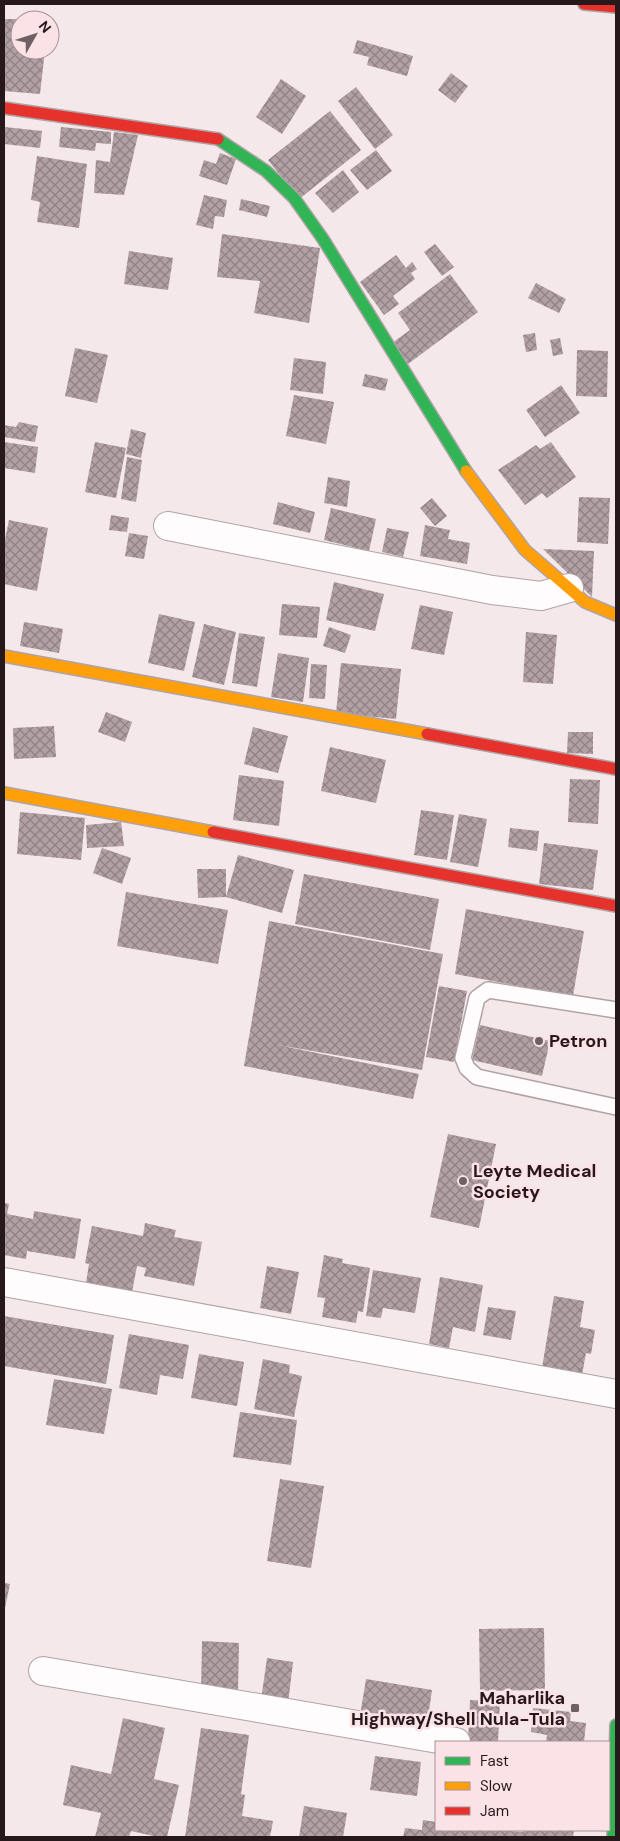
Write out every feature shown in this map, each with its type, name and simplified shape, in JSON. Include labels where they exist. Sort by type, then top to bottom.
[{"type":"main road","points":[[584,4],[616,6]]},
{"type":"main road","points":[[4,108],[218,139],[266,172],[294,198],[323,239],[461,464],[525,550],[585,602],[616,614]]},
{"type":"main road","points":[[4,656],[616,769]]},
{"type":"main road","points":[[4,793],[616,906]]},
{"type":"main road","points":[[612,1837],[615,1813],[612,1769],[616,1725]]},
{"type":"street","points":[[168,526],[492,590],[542,596],[568,588]]},
{"type":"street","points":[[4,1282],[616,1394]]},
{"type":"street","points":[[43,1671],[450,1741]]},
{"type":"lane","points":[[616,1010],[488,990],[477,998],[464,1058],[467,1068],[477,1077],[616,1107]]},
{"type":"building","points":[[4,19],[10,19],[10,60],[44,60],[40,94],[4,91]]},
{"type":"building","points":[[357,40],[413,56],[407,76],[367,65],[369,57],[353,53]]},
{"type":"building","points":[[451,73],[468,86],[455,103],[438,90]]},
{"type":"building","points":[[281,79],[306,96],[282,134],[256,117]]},
{"type":"building","points":[[356,87],[393,135],[375,149],[338,101]]},
{"type":"building","points":[[330,111],[361,150],[299,199],[268,160]]},
{"type":"building","points":[[5,127],[42,131],[40,148],[4,144]]},
{"type":"building","points":[[61,127],[111,132],[111,144],[96,143],[95,151],[59,147]]},
{"type":"building","points":[[114,132],[138,135],[124,195],[94,193],[96,160],[110,162]]},
{"type":"building","points":[[376,150],[392,171],[367,190],[350,170]]},
{"type":"building","points":[[220,153],[236,159],[227,185],[199,176],[204,160],[216,164]]},
{"type":"building","points":[[37,156],[87,164],[79,228],[37,222],[40,202],[31,200]]},
{"type":"building","points":[[343,170],[359,192],[333,213],[315,193]]},
{"type":"building","points":[[204,195],[227,200],[224,217],[215,216],[213,229],[196,225]]},
{"type":"building","points":[[241,199],[270,206],[267,217],[239,210]]},
{"type":"building","points":[[222,234],[320,248],[309,323],[254,313],[260,281],[217,277]]},
{"type":"building","points":[[435,244],[454,267],[442,276],[424,252]]},
{"type":"building","points":[[129,251],[173,258],[168,290],[124,284]]},
{"type":"building","points":[[396,255],[406,268],[412,262],[417,269],[411,273],[415,279],[393,296],[399,304],[384,315],[360,282]]},
{"type":"building","points":[[450,274],[478,312],[408,364],[392,343],[410,330],[398,313]]},
{"type":"building","points":[[536,283],[566,299],[559,313],[528,298]]},
{"type":"building","points":[[535,333],[537,350],[526,352],[523,335]]},
{"type":"building","points":[[560,338],[563,354],[553,356],[550,340]]},
{"type":"building","points":[[75,348],[108,355],[97,403],[65,396]]},
{"type":"building","points":[[577,350],[608,351],[607,397],[576,396]]},
{"type":"building","points":[[294,358],[326,362],[323,394],[290,390]]},
{"type":"building","points":[[365,374],[388,379],[385,391],[362,386]]},
{"type":"building","points":[[561,385],[580,413],[545,437],[526,410]]},
{"type":"building","points":[[294,395],[334,402],[326,444],[286,436]]},
{"type":"building","points":[[19,422],[38,426],[35,442],[4,437],[4,425],[16,427]]},
{"type":"building","points":[[131,429],[146,433],[141,458],[126,454]]},
{"type":"building","points":[[4,442],[38,447],[35,473],[4,468]]},
{"type":"building","points":[[95,442],[126,448],[116,498],[85,492]]},
{"type":"building","points":[[551,442],[576,477],[547,498],[542,493],[525,505],[498,470],[536,445],[540,449]]},
{"type":"building","points":[[127,457],[142,460],[136,502],[121,499]]},
{"type":"building","points":[[328,477],[350,481],[347,507],[324,503]]},
{"type":"building","points":[[579,497],[610,498],[608,544],[577,542]]},
{"type":"building","points":[[432,498],[447,516],[435,526],[420,508]]},
{"type":"building","points":[[278,502],[315,512],[310,533],[273,524]]},
{"type":"building","points":[[331,508],[376,519],[369,551],[324,540]]},
{"type":"building","points":[[111,515],[129,518],[127,532],[109,530]]},
{"type":"building","points":[[9,520],[48,528],[37,591],[4,584],[4,544]]},
{"type":"building","points":[[425,525],[450,530],[448,539],[470,543],[467,564],[420,556]]},
{"type":"building","points":[[387,528],[409,532],[403,557],[382,552]]},
{"type":"building","points":[[129,533],[148,536],[144,559],[125,556]]},
{"type":"building","points":[[543,549],[594,551],[592,597]]},
{"type":"building","points":[[334,582],[384,594],[375,631],[326,620]]},
{"type":"building","points":[[282,604],[320,607],[317,638],[279,635]]},
{"type":"building","points":[[420,605],[453,612],[444,655],[411,649]]},
{"type":"building","points":[[159,614],[195,622],[184,671],[148,663]]},
{"type":"building","points":[[24,622],[63,629],[59,653],[20,646]]},
{"type":"building","points":[[204,624],[236,632],[224,685],[192,677]]},
{"type":"building","points":[[329,627],[351,635],[345,653],[323,646]]},
{"type":"building","points":[[526,632],[557,635],[553,684],[523,682]]},
{"type":"building","points":[[239,633],[265,637],[257,687],[232,683]]},
{"type":"building","points":[[278,653],[309,658],[303,702],[271,697]]},
{"type":"building","points":[[341,663],[401,669],[396,719],[336,713]]},
{"type":"building","points":[[311,664],[327,665],[325,699],[309,698]]},
{"type":"building","points":[[106,712],[132,722],[125,742],[98,732]]},
{"type":"building","points":[[54,726],[56,757],[14,759],[13,728]]},
{"type":"building","points":[[253,727],[288,736],[278,773],[244,764]]},
{"type":"building","points":[[568,732],[593,732],[593,754],[567,753]]},
{"type":"building","points":[[330,747],[386,760],[376,803],[321,791]]},
{"type":"building","points":[[239,775],[284,781],[279,826],[233,820]]},
{"type":"building","points":[[570,779],[600,780],[598,824],[568,822]]},
{"type":"building","points":[[421,810],[454,815],[447,860],[414,855]]},
{"type":"building","points":[[20,812],[85,818],[81,860],[17,854]]},
{"type":"building","points":[[459,814],[487,819],[478,867],[450,862]]},
{"type":"building","points":[[121,822],[124,846],[87,848],[86,825]]},
{"type":"building","points":[[510,828],[539,831],[537,851],[508,847]]},
{"type":"building","points":[[544,843],[598,850],[593,890],[539,884]]},
{"type":"building","points":[[102,848],[131,858],[122,884],[93,873]]},
{"type":"building","points":[[238,855],[294,870],[282,913],[226,897]]},
{"type":"building","points":[[197,869],[226,869],[226,897],[198,898]]},
{"type":"building","points":[[304,874],[439,899],[430,950],[295,924]]},
{"type":"building","points":[[126,892],[228,910],[218,964],[117,946]]},
{"type":"building","points":[[466,909],[584,931],[573,996],[455,974]]},
{"type":"building","points":[[269,921],[443,954],[422,1070],[278,1045],[419,1074],[413,1099],[244,1066]]},
{"type":"building","points":[[439,986],[467,991],[454,1062],[426,1057]]},
{"type":"building","points":[[480,1025],[550,1041],[542,1076],[472,1060]]},
{"type":"building","name":"Leyte Medical Society","points":[[448,1134],[496,1144],[479,1228],[430,1217]]},
{"type":"building","points":[[4,1203],[9,1204],[7,1214],[33,1219],[34,1211],[81,1219],[75,1259],[27,1251],[26,1259],[4,1255]]},
{"type":"building","points":[[145,1223],[176,1230],[174,1237],[202,1242],[194,1286],[144,1276],[146,1268],[137,1266],[132,1292],[86,1283],[89,1264],[85,1263],[92,1226],[143,1236]]},
{"type":"building","points":[[324,1255],[343,1259],[342,1263],[370,1268],[363,1312],[358,1311],[356,1323],[322,1317],[325,1298],[317,1297]]},
{"type":"building","points":[[267,1266],[299,1272],[291,1314],[260,1308]]},
{"type":"building","points":[[373,1270],[421,1278],[415,1313],[383,1308],[381,1318],[366,1316]]},
{"type":"building","points":[[440,1277],[483,1285],[475,1332],[453,1327],[449,1348],[429,1344]]},
{"type":"building","points":[[554,1296],[584,1301],[580,1327],[595,1330],[591,1354],[586,1353],[582,1375],[542,1368]]},
{"type":"building","points":[[488,1307],[516,1311],[511,1340],[483,1335]]},
{"type":"building","points":[[4,1316],[114,1335],[106,1384],[4,1366]]},
{"type":"building","points":[[129,1334],[189,1345],[183,1379],[160,1375],[157,1395],[119,1388]]},
{"type":"building","points":[[199,1354],[244,1362],[237,1406],[191,1398]]},
{"type":"building","points":[[263,1359],[290,1365],[289,1373],[302,1376],[294,1417],[254,1409]]},
{"type":"building","points":[[54,1379],[112,1389],[104,1434],[46,1425]]},
{"type":"building","points":[[240,1412],[297,1420],[291,1465],[233,1457]]},
{"type":"building","points":[[280,1479],[324,1486],[311,1568],[267,1561]]},
{"type":"building","points":[[4,1583],[10,1584],[5,1608],[4,1607]]},
{"type":"building","points":[[544,1628],[545,1690],[480,1691],[479,1629]]},
{"type":"building","points":[[202,1641],[239,1643],[238,1694],[201,1693]]},
{"type":"building","points":[[267,1658],[293,1662],[288,1704],[261,1700]]},
{"type":"building","points":[[366,1679],[432,1690],[426,1732],[359,1722]]},
{"type":"building","points":[[470,1700],[500,1701],[498,1741],[468,1741]]},
{"type":"building","points":[[533,1708],[571,1712],[570,1721],[586,1723],[584,1741],[546,1741],[547,1735],[531,1732]]},
{"type":"building","points":[[123,1718],[165,1728],[154,1779],[179,1785],[167,1837],[131,1831],[129,1837],[95,1837],[101,1813],[63,1805],[71,1765],[111,1774]]},
{"type":"building","points":[[201,1728],[249,1735],[241,1794],[245,1795],[242,1816],[273,1821],[270,1837],[185,1837]]},
{"type":"building","points":[[375,1756],[421,1762],[417,1796],[370,1790]]},
{"type":"building","points":[[304,1806],[347,1813],[343,1837],[299,1837]]},
{"type":"building","points":[[423,1820],[435,1822],[435,1831],[574,1831],[573,1837],[403,1837],[405,1828],[422,1830]]},
{"type":"traffic: fast","points":[[218,139],[266,171],[294,198],[323,239],[466,471]]},
{"type":"traffic: fast","points":[[613,1837],[616,1725]]},
{"type":"traffic: slow","points":[[466,471],[525,550],[585,602],[616,615]]},
{"type":"traffic: slow","points":[[4,656],[427,734]]},
{"type":"traffic: slow","points":[[4,793],[213,832]]},
{"type":"traffic: jam","points":[[584,4],[616,7]]},
{"type":"traffic: jam","points":[[4,108],[218,139]]},
{"type":"traffic: jam","points":[[427,734],[616,769]]},
{"type":"traffic: jam","points":[[213,832],[616,906]]},
{"type":"place","name":"Petron","points":[[539,1041]]},
{"type":"place","name":"Leyte Medical Society","points":[[463,1181]]},
{"type":"place","name":"Maharlika Highway/Shell Nula-Tula","points":[[575,1708]]}]
